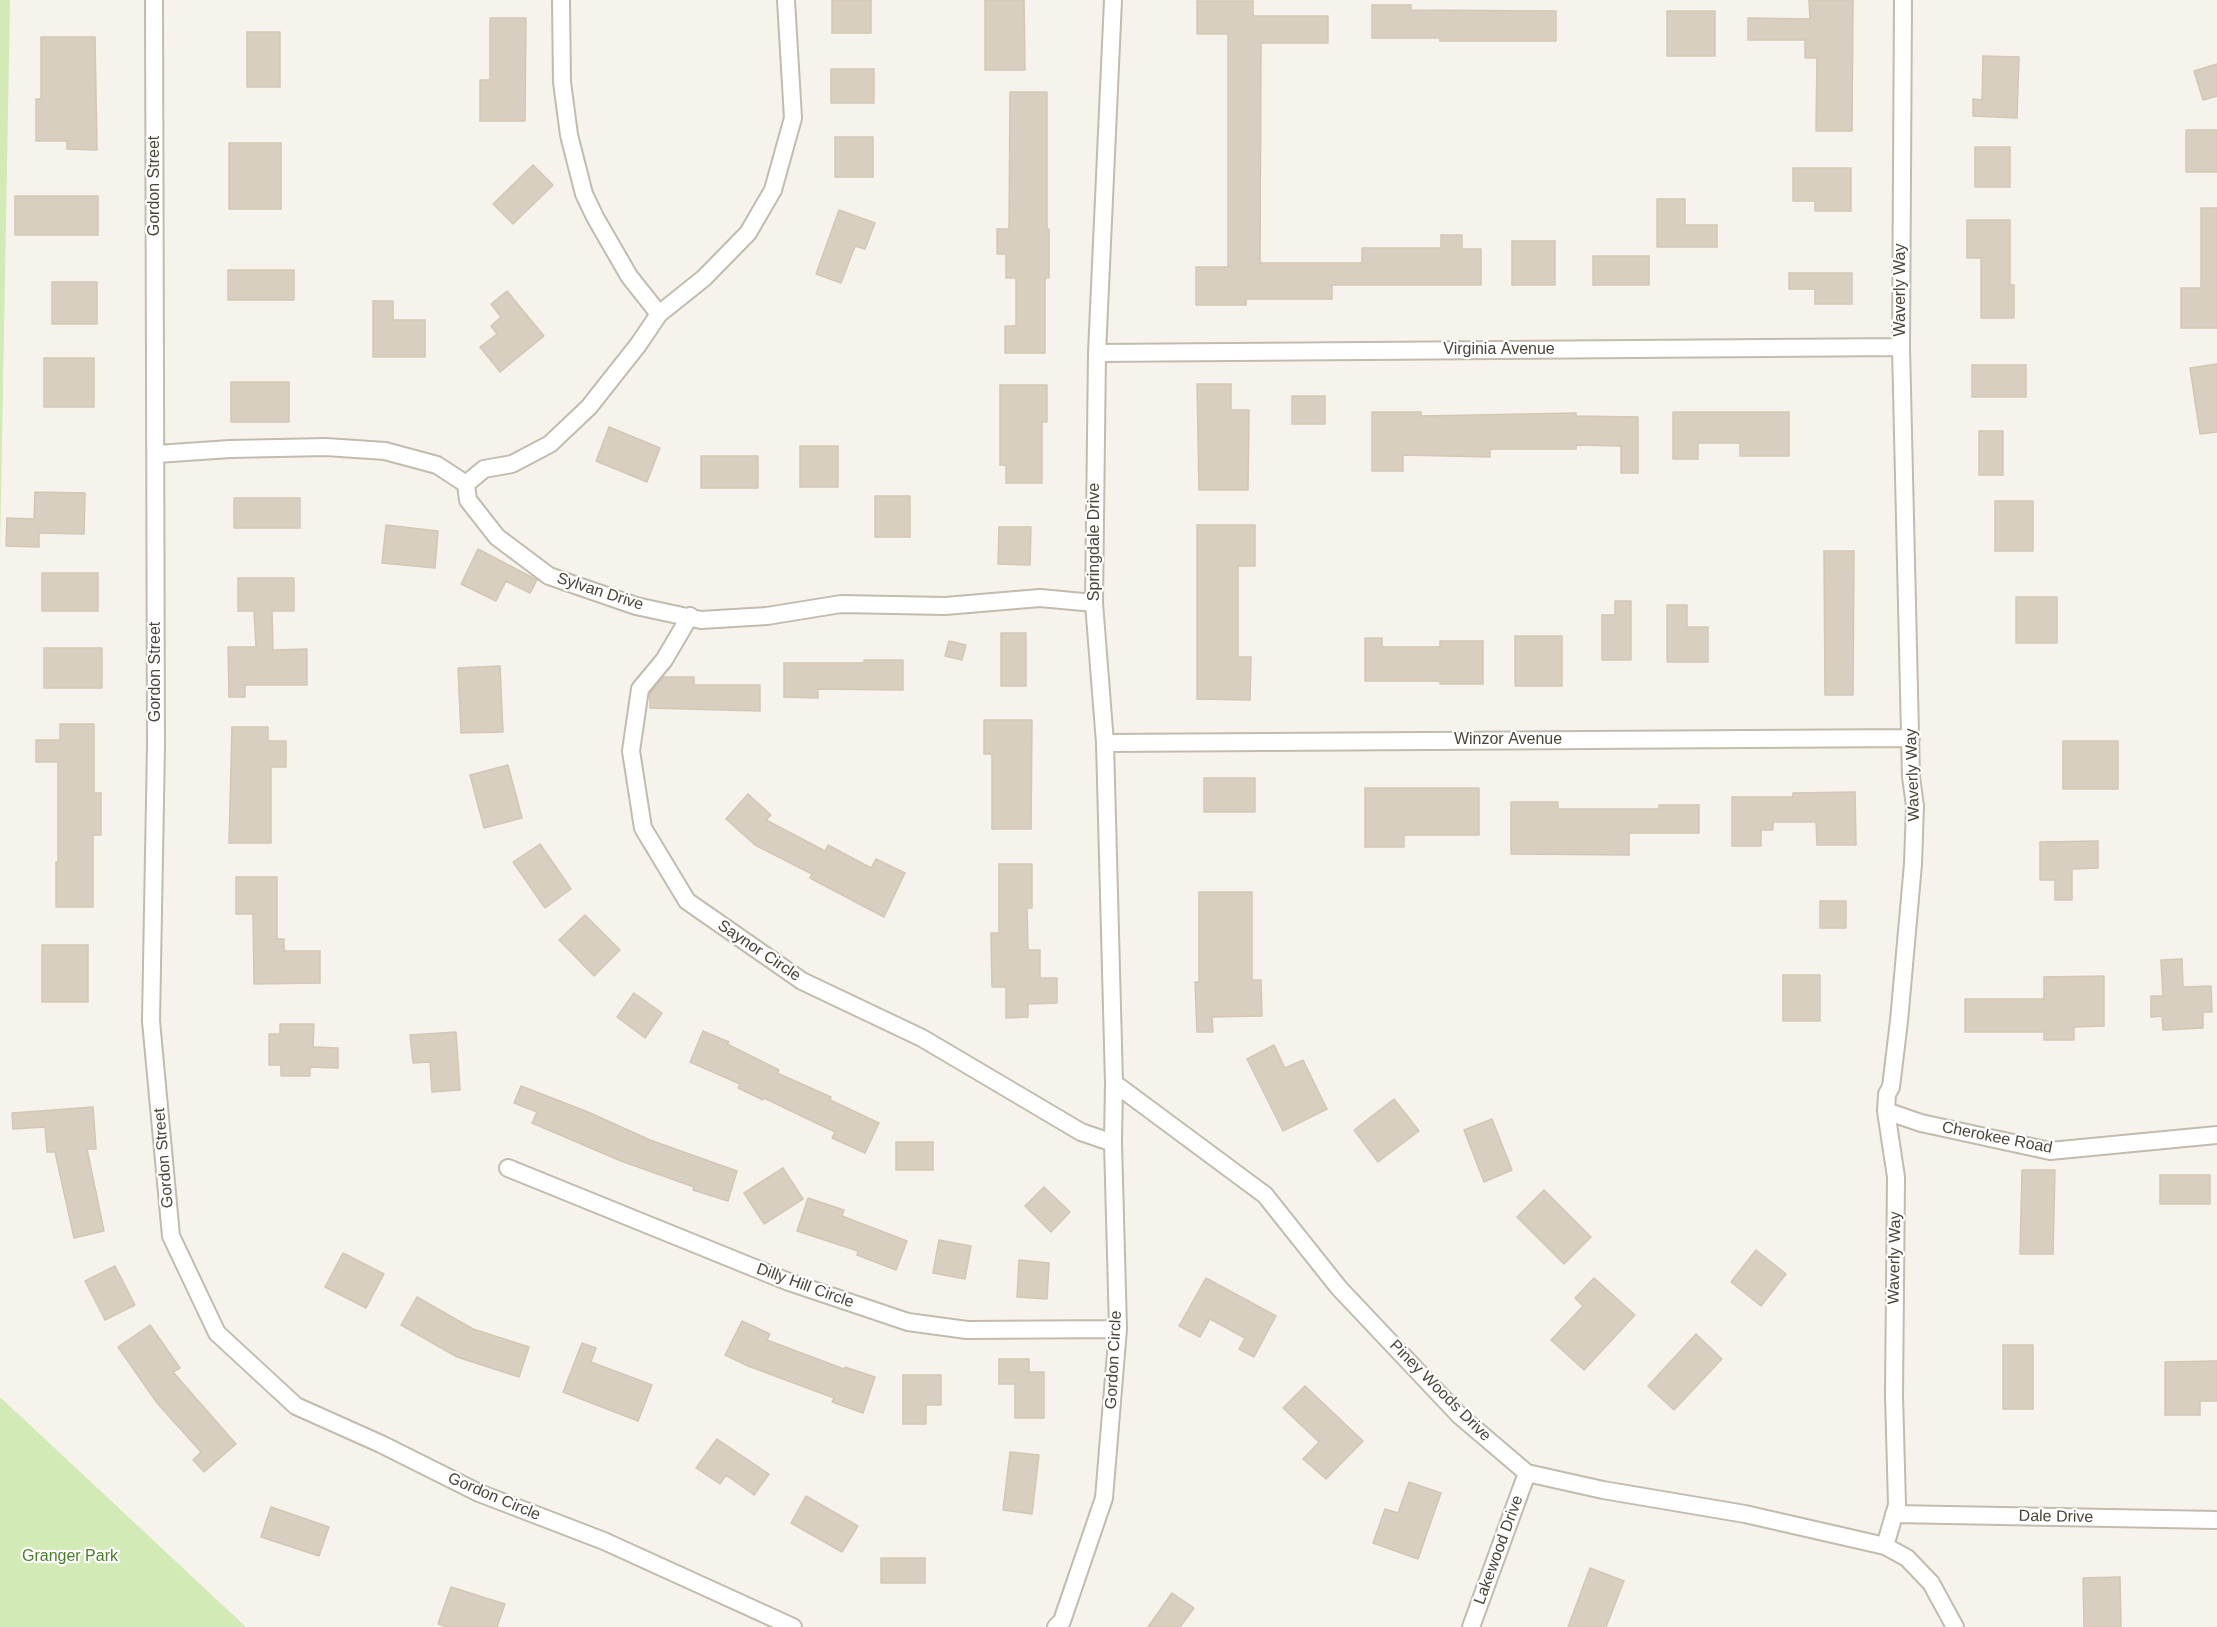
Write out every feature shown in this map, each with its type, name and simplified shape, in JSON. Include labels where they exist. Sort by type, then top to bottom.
[{"type":"street","name":"Gordon Street","points":[[154,0],[157,454],[156,745],[151,1021],[171,1236],[217,1334]]},
{"type":"street","points":[[561,0],[562,82],[569,135],[584,194],[595,218],[629,276],[659,314]]},
{"type":"street","points":[[157,454],[230,449],[326,447],[385,452],[437,465],[466,484],[484,469],[512,465],[550,444],[589,407],[638,345],[659,314],[704,278],[748,233],[773,190],[794,118],[786,0]]},
{"type":"street","name":"Springdale Drive","points":[[1113,0],[1097,353],[1094,603],[1105,743],[1114,1083]]},
{"type":"street","name":"Waverly Way","points":[[1885,1546],[1897,1505],[1893,1395],[1896,1176],[1886,1111],[1899,1021],[1913,864],[1915,806],[1911,777],[1901,347],[1903,0]]},
{"type":"street","name":"Virginia Avenue","points":[[1097,353],[1901,347]]},
{"type":"street","name":"Sylvan Drive","points":[[466,484],[468,500],[497,537],[549,576],[636,606],[700,620],[767,616],[841,604],[945,606],[1040,598],[1094,603]]},
{"type":"street","name":"Saynor Circle","points":[[690,616],[664,660],[640,689],[631,751],[643,828],[687,901],[802,981],[922,1038],[1082,1132],[1113,1143]]},
{"type":"street","name":"Winzor Avenue","points":[[1105,743],[1911,738]]},
{"type":"street","name":"Gordon Circle","points":[[1056,1627],[1062,1621],[1104,1498],[1118,1329],[1113,1143],[1114,1083]]},
{"type":"street","name":"Piney Woods Drive","points":[[1114,1083],[1265,1195],[1339,1288],[1460,1416],[1527,1473],[1603,1490],[1745,1514],[1885,1546],[1907,1558],[1931,1583],[1955,1627]]},
{"type":"street","name":"Cherokee Road","points":[[1886,1111],[1921,1123],[2050,1152],[2217,1135]]},
{"type":"street","name":"Dilly Hill Circle","points":[[508,1168],[789,1282],[908,1323],[967,1330],[1118,1329]]},
{"type":"street","name":"Gordon Circle","points":[[217,1334],[296,1406],[381,1444],[479,1493],[604,1541],[793,1627]]},
{"type":"street","name":"Lakewood Drive","points":[[1472,1627],[1527,1473]]},
{"type":"street","name":"Dale Drive","points":[[1894,1514],[2217,1520]]},
{"type":"green space","points":[[0,0],[10,0],[0,551]]},
{"type":"green space","name":"Granger Park","points":[[0,1397],[246,1627],[0,1627]]},
{"type":"building","points":[[832,0],[871,0],[871,33],[832,33]]},
{"type":"building","points":[[985,0],[1024,0],[1025,70],[985,70]]},
{"type":"building","points":[[1809,0],[1853,0],[1852,131],[1816,131],[1817,58],[1805,58],[1805,40],[1748,40],[1748,18],[1810,19]]},
{"type":"building","points":[[1197,1],[1253,1],[1253,16],[1328,16],[1328,43],[1261,43],[1260,263],[1362,263],[1362,248],[1441,248],[1441,235],[1462,235],[1462,249],[1481,249],[1481,285],[1332,285],[1332,299],[1246,299],[1246,305],[1196,305],[1196,267],[1228,267],[1228,34],[1197,34]]},
{"type":"building","points":[[1372,5],[1411,5],[1411,10],[1556,11],[1556,41],[1440,41],[1440,38],[1372,38]]},
{"type":"building","points":[[1667,11],[1715,11],[1715,56],[1667,56]]},
{"type":"building","points":[[490,18],[526,18],[525,121],[480,121],[480,80],[490,80]]},
{"type":"building","points":[[247,32],[280,32],[280,87],[247,87]]},
{"type":"building","points":[[41,37],[95,37],[97,150],[67,149],[67,141],[36,141],[36,99],[41,99]]},
{"type":"building","points":[[1983,56],[2019,57],[2017,118],[1973,116],[1973,99],[1982,100]]},
{"type":"building","points":[[2217,64],[2217,96],[2203,100],[2194,71]]},
{"type":"building","points":[[831,69],[874,69],[874,103],[831,103]]},
{"type":"building","points":[[1010,92],[1047,92],[1049,278],[1045,278],[1045,353],[1005,353],[1005,326],[1016,326],[1016,278],[1006,278],[1006,254],[997,254],[997,229],[1009,229]]},
{"type":"building","points":[[2186,130],[2217,130],[2217,172],[2186,172]]},
{"type":"building","points":[[835,137],[873,137],[873,177],[835,177]]},
{"type":"building","points":[[229,143],[281,143],[281,209],[229,209]]},
{"type":"building","points":[[1975,147],[2010,147],[2010,187],[1975,187]]},
{"type":"building","points":[[533,165],[553,185],[513,224],[493,204]]},
{"type":"building","points":[[1793,168],[1851,168],[1851,211],[1815,211],[1815,201],[1793,201]]},
{"type":"building","points":[[15,196],[98,196],[98,235],[15,235]]},
{"type":"building","points":[[1657,199],[1685,199],[1685,225],[1717,225],[1717,247],[1657,247]]},
{"type":"building","points":[[2201,208],[2217,208],[2217,328],[2181,328],[2181,288],[2201,288]]},
{"type":"building","points":[[839,210],[875,223],[865,249],[855,246],[841,283],[816,274]]},
{"type":"building","points":[[1967,220],[2010,220],[2010,285],[2014,285],[2014,318],[1981,318],[1981,258],[1967,258]]},
{"type":"building","points":[[1512,241],[1555,241],[1555,285],[1512,285]]},
{"type":"building","points":[[1593,256],[1649,256],[1649,285],[1593,285]]},
{"type":"building","points":[[228,270],[294,270],[294,300],[228,300]]},
{"type":"building","points":[[1789,273],[1852,273],[1852,304],[1815,304],[1815,289],[1789,289]]},
{"type":"building","points":[[52,282],[97,282],[97,324],[52,324]]},
{"type":"building","points":[[507,291],[544,336],[500,372],[480,347],[497,334],[491,326],[501,317],[491,304]]},
{"type":"building","points":[[373,301],[393,301],[393,320],[425,320],[425,357],[373,357]]},
{"type":"building","points":[[44,358],[94,358],[94,407],[44,407]]},
{"type":"building","points":[[2217,364],[2217,432],[2200,434],[2190,368]]},
{"type":"building","points":[[1972,365],[2026,365],[2026,397],[1972,397]]},
{"type":"building","points":[[231,382],[289,382],[289,422],[231,422]]},
{"type":"building","points":[[1197,384],[1231,384],[1231,410],[1249,410],[1248,490],[1199,490]]},
{"type":"building","points":[[1000,385],[1047,385],[1047,422],[1042,422],[1042,483],[1006,483],[1006,465],[1000,465]]},
{"type":"building","points":[[1292,396],[1325,396],[1325,424],[1292,424]]},
{"type":"building","points":[[1372,412],[1421,412],[1421,416],[1576,413],[1576,416],[1638,417],[1638,473],[1621,473],[1621,446],[1576,445],[1576,449],[1490,449],[1490,457],[1403,455],[1403,471],[1372,471]]},
{"type":"building","points":[[1673,412],[1789,412],[1789,456],[1740,456],[1740,443],[1698,443],[1698,459],[1673,459]]},
{"type":"building","points":[[609,427],[660,448],[647,482],[596,461]]},
{"type":"building","points":[[1979,431],[2003,431],[2003,475],[1979,475]]},
{"type":"building","points":[[800,446],[838,446],[838,487],[800,487]]},
{"type":"building","points":[[701,456],[758,456],[758,488],[701,488]]},
{"type":"building","points":[[35,492],[85,493],[84,534],[39,533],[39,547],[6,546],[7,518],[34,519]]},
{"type":"building","points":[[875,496],[910,496],[910,537],[875,537]]},
{"type":"building","points":[[234,498],[300,498],[300,528],[234,528]]},
{"type":"building","points":[[1995,501],[2033,501],[2033,551],[1995,551]]},
{"type":"building","points":[[386,525],[438,531],[435,568],[382,563]]},
{"type":"building","points":[[1197,525],[1255,525],[1255,566],[1238,566],[1238,657],[1251,657],[1250,700],[1197,699]]},
{"type":"building","points":[[999,527],[1031,527],[1030,565],[998,564]]},
{"type":"building","points":[[478,549],[537,580],[530,593],[506,581],[496,601],[461,584]]},
{"type":"building","points":[[1824,551],[1854,551],[1853,695],[1825,695]]},
{"type":"building","points":[[42,573],[98,573],[98,611],[42,611]]},
{"type":"building","points":[[238,578],[294,578],[294,611],[272,611],[273,650],[307,649],[307,685],[245,685],[245,697],[229,697],[228,647],[256,647],[254,611],[238,611]]},
{"type":"building","points":[[2016,597],[2057,597],[2057,643],[2016,643]]},
{"type":"building","points":[[1615,601],[1631,601],[1631,660],[1602,660],[1602,615],[1615,615]]},
{"type":"building","points":[[1667,605],[1687,605],[1687,627],[1708,627],[1708,662],[1667,662]]},
{"type":"building","points":[[1001,633],[1026,633],[1026,686],[1001,686]]},
{"type":"building","points":[[1515,636],[1562,636],[1562,686],[1515,686]]},
{"type":"building","points":[[1365,638],[1382,638],[1382,647],[1440,647],[1440,641],[1483,641],[1483,684],[1440,684],[1440,681],[1365,681]]},
{"type":"building","points":[[949,641],[966,645],[962,660],[945,656]]},
{"type":"building","points":[[44,648],[102,648],[102,688],[44,688]]},
{"type":"building","points":[[864,660],[903,660],[903,690],[818,689],[818,698],[784,697],[784,663],[864,663]]},
{"type":"building","points":[[500,666],[503,732],[461,733],[458,668]]},
{"type":"building","points":[[664,677],[694,677],[694,685],[760,685],[760,711],[650,708],[650,693]]},
{"type":"building","points":[[984,720],[1032,720],[1031,829],[992,829],[992,754],[984,754]]},
{"type":"building","points":[[60,724],[94,724],[94,793],[101,793],[101,835],[93,835],[93,907],[56,907],[58,762],[36,762],[36,740],[60,740]]},
{"type":"building","points":[[232,727],[268,727],[268,741],[286,741],[286,767],[271,767],[271,843],[229,843]]},
{"type":"building","points":[[2063,741],[2118,741],[2118,789],[2063,789]]},
{"type":"building","points":[[508,765],[522,818],[484,828],[470,775]]},
{"type":"building","points":[[1204,778],[1255,778],[1255,812],[1204,812]]},
{"type":"building","points":[[1365,788],[1479,788],[1479,835],[1404,835],[1404,847],[1365,847]]},
{"type":"building","points":[[1855,792],[1856,845],[1817,845],[1816,822],[1773,822],[1773,830],[1761,830],[1761,846],[1732,846],[1732,797],[1793,797],[1793,793]]},
{"type":"building","points":[[748,794],[771,815],[766,820],[825,851],[828,845],[871,868],[876,859],[905,873],[884,917],[810,878],[812,874],[755,845],[726,819]]},
{"type":"building","points":[[1511,802],[1558,802],[1558,809],[1659,809],[1659,805],[1699,805],[1699,833],[1629,833],[1629,855],[1511,854]]},
{"type":"building","points":[[2098,841],[2098,868],[2072,869],[2072,900],[2055,900],[2055,880],[2040,880],[2040,842]]},
{"type":"building","points":[[540,844],[571,889],[545,908],[513,862]]},
{"type":"building","points":[[999,864],[1032,864],[1032,908],[1027,908],[1028,950],[1040,950],[1040,978],[1057,978],[1057,1003],[1028,1004],[1028,1017],[1006,1018],[1006,987],[992,987],[991,933],[999,933]]},
{"type":"building","points":[[236,877],[277,877],[277,939],[284,939],[284,951],[320,951],[320,983],[254,984],[253,914],[236,914]]},
{"type":"building","points":[[1199,892],[1252,892],[1252,980],[1261,980],[1262,1016],[1212,1017],[1213,1032],[1197,1032],[1195,982],[1199,982]]},
{"type":"building","points":[[1820,901],[1846,901],[1846,928],[1820,928]]},
{"type":"building","points":[[585,915],[620,950],[594,976],[559,940]]},
{"type":"building","points":[[42,945],[88,945],[88,1002],[42,1002]]},
{"type":"building","points":[[2182,959],[2183,987],[2211,986],[2212,1012],[2203,1012],[2203,1028],[2163,1030],[2162,1016],[2151,1017],[2151,996],[2163,996],[2161,960]]},
{"type":"building","points":[[1783,975],[1820,975],[1820,1021],[1783,1021]]},
{"type":"building","points":[[2104,976],[2104,1026],[2074,1027],[2074,1040],[2044,1040],[2044,1032],[1965,1032],[1965,999],[2044,999],[2044,977]]},
{"type":"building","points":[[634,993],[662,1013],[645,1038],[617,1017]]},
{"type":"building","points":[[280,1024],[314,1024],[313,1047],[338,1048],[338,1068],[310,1067],[310,1076],[281,1076],[281,1065],[269,1065],[269,1034],[280,1034]]},
{"type":"building","points":[[703,1031],[729,1042],[727,1044],[779,1070],[777,1073],[831,1097],[830,1100],[879,1123],[865,1153],[832,1138],[835,1132],[738,1088],[740,1084],[690,1062]]},
{"type":"building","points":[[456,1032],[460,1090],[432,1092],[430,1062],[413,1063],[410,1035]]},
{"type":"building","points":[[1274,1045],[1285,1068],[1303,1060],[1327,1109],[1283,1131],[1247,1059]]},
{"type":"building","points":[[521,1086],[588,1112],[650,1140],[737,1171],[728,1201],[693,1190],[694,1187],[621,1161],[532,1123],[537,1112],[514,1103]]},
{"type":"building","points":[[1394,1099],[1419,1131],[1378,1162],[1354,1130]]},
{"type":"building","points":[[93,1107],[96,1149],[87,1149],[104,1231],[74,1238],[55,1152],[47,1152],[45,1127],[13,1129],[12,1113]]},
{"type":"building","points":[[1492,1119],[1512,1170],[1484,1182],[1464,1130]]},
{"type":"building","points":[[896,1142],[933,1142],[933,1170],[896,1170]]},
{"type":"building","points":[[783,1168],[803,1199],[764,1224],[744,1193]]},
{"type":"building","points":[[2022,1170],[2055,1170],[2053,1254],[2020,1254]]},
{"type":"building","points":[[2160,1175],[2210,1175],[2210,1204],[2160,1204]]},
{"type":"building","points":[[1044,1187],[1070,1212],[1051,1232],[1025,1206]]},
{"type":"building","points":[[1544,1190],[1591,1237],[1564,1264],[1517,1217]]},
{"type":"building","points":[[808,1198],[844,1210],[842,1216],[907,1241],[896,1270],[857,1255],[858,1251],[797,1231]]},
{"type":"building","points":[[939,1240],[971,1246],[965,1279],[933,1273]]},
{"type":"building","points":[[1756,1250],[1786,1274],[1761,1306],[1731,1282]]},
{"type":"building","points":[[343,1253],[384,1274],[366,1308],[325,1287]]},
{"type":"building","points":[[1019,1260],[1049,1263],[1047,1299],[1017,1297]]},
{"type":"building","points":[[115,1266],[135,1305],[105,1320],[85,1281]]},
{"type":"building","points":[[1206,1278],[1276,1316],[1254,1357],[1239,1349],[1245,1338],[1210,1319],[1200,1337],[1179,1326]]},
{"type":"building","points":[[1594,1278],[1635,1315],[1584,1370],[1551,1340],[1583,1306],[1575,1298]]},
{"type":"building","points":[[417,1297],[473,1329],[529,1347],[519,1377],[457,1357],[401,1325]]},
{"type":"building","points":[[742,1321],[770,1334],[767,1340],[844,1369],[845,1367],[875,1377],[863,1413],[832,1402],[834,1398],[725,1355]]},
{"type":"building","points":[[150,1325],[180,1368],[173,1372],[236,1444],[204,1472],[193,1460],[201,1452],[157,1403],[118,1347]]},
{"type":"building","points":[[1696,1334],[1722,1359],[1674,1410],[1648,1386]]},
{"type":"building","points":[[582,1343],[596,1348],[591,1362],[652,1385],[638,1421],[563,1392]]},
{"type":"building","points":[[2003,1345],[2033,1345],[2033,1409],[2003,1409]]},
{"type":"building","points":[[999,1359],[1029,1359],[1029,1372],[1044,1372],[1044,1418],[1015,1418],[1015,1384],[999,1384]]},
{"type":"building","points":[[2217,1361],[2217,1401],[2200,1401],[2200,1415],[2165,1415],[2165,1362]]},
{"type":"building","points":[[903,1375],[941,1375],[941,1405],[926,1405],[926,1424],[903,1424]]},
{"type":"building","points":[[1305,1386],[1363,1441],[1326,1479],[1303,1459],[1319,1442],[1283,1408]]},
{"type":"building","points":[[717,1439],[769,1474],[754,1495],[726,1475],[720,1484],[696,1468]]},
{"type":"building","points":[[1010,1452],[1039,1455],[1032,1514],[1003,1510]]},
{"type":"building","points":[[1409,1482],[1441,1493],[1418,1559],[1373,1543],[1385,1509],[1398,1513]]},
{"type":"building","points":[[806,1496],[858,1526],[842,1552],[791,1523]]},
{"type":"building","points":[[271,1507],[329,1527],[319,1556],[261,1537]]},
{"type":"building","points":[[881,1558],[925,1558],[925,1583],[881,1583]]},
{"type":"building","points":[[1590,1568],[1624,1581],[1606,1627],[1568,1627]]},
{"type":"building","points":[[2120,1577],[2121,1627],[2084,1627],[2083,1578]]},
{"type":"building","points":[[451,1587],[505,1604],[497,1627],[448,1627],[438,1624]]},
{"type":"building","points":[[1172,1593],[1194,1608],[1180,1627],[1148,1627]]}]
